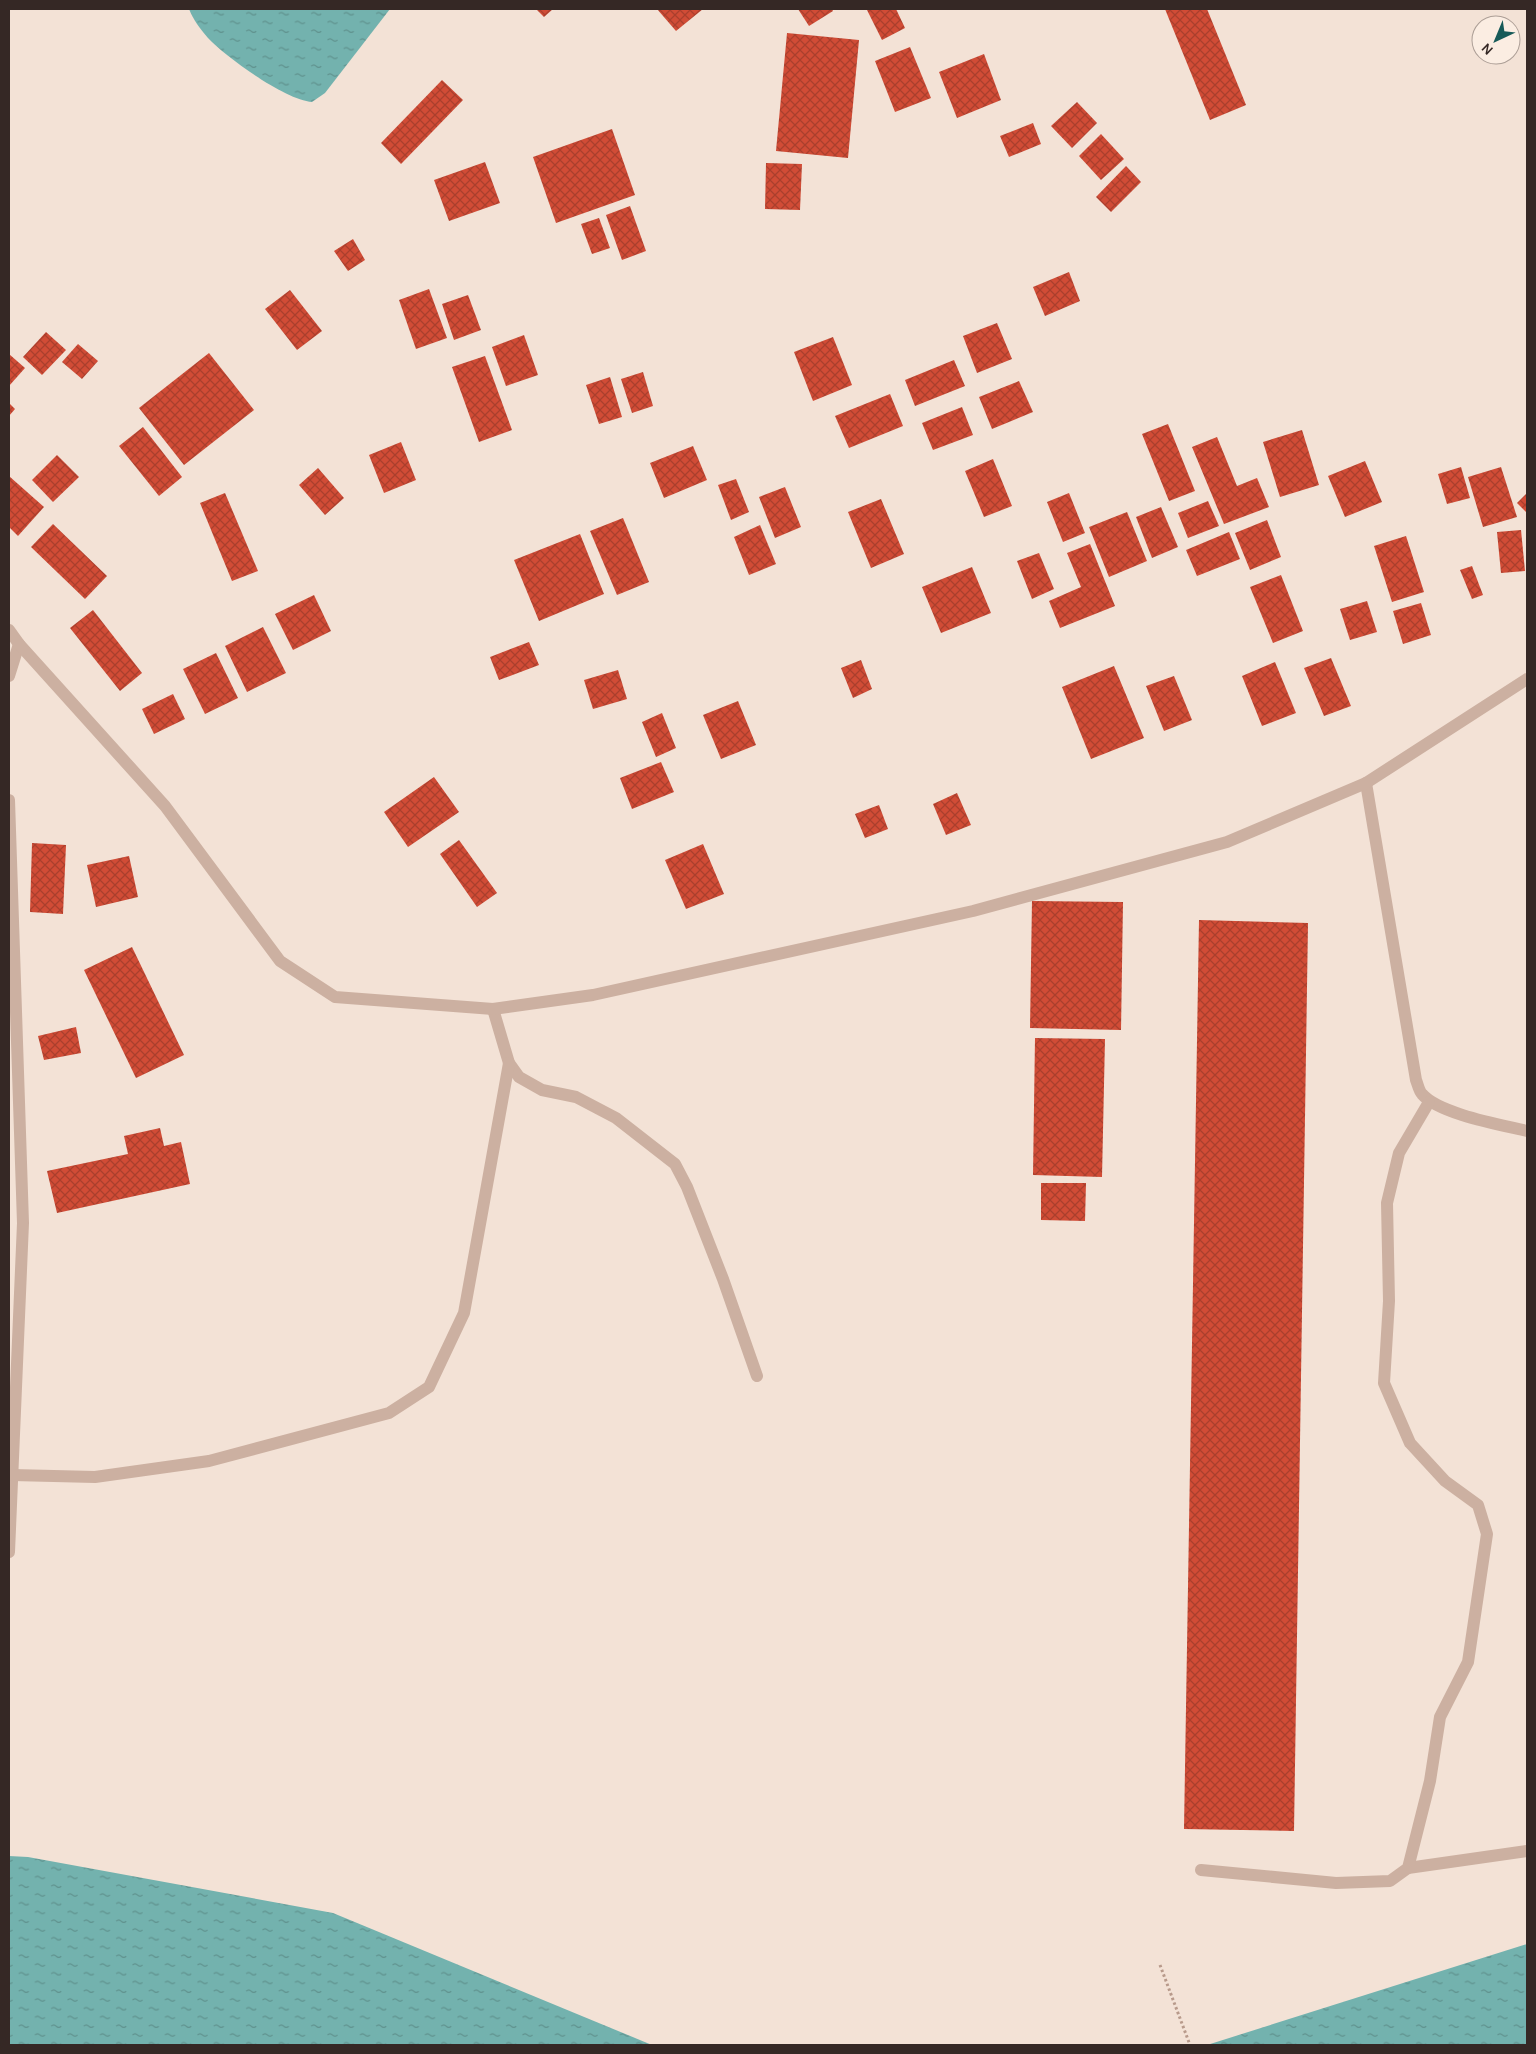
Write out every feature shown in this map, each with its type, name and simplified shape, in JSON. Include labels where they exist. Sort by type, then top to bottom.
[{"type":"street","points":[[9,630],[19,644],[165,806],[280,961],[335,998],[493,1009],[593,995],[973,911],[1228,842],[1366,783],[1527,679]]},
{"type":"street","points":[[9,676],[19,644]]},
{"type":"street","points":[[1366,783],[1416,1080],[1420,1093],[1430,1102],[1475,1120],[1527,1130]]},
{"type":"street","points":[[9,800],[23,1223],[9,1552]]},
{"type":"street","points":[[493,1009],[509,1063],[518,1077],[542,1090],[576,1097],[616,1118],[675,1164],[687,1187],[723,1279],[757,1376]]},
{"type":"street","points":[[12,1475],[95,1477],[209,1461],[388,1413],[429,1388],[464,1313],[509,1063]]},
{"type":"street","points":[[1408,1868],[1430,1781],[1440,1717],[1468,1662],[1487,1534],[1478,1505],[1445,1482],[1410,1444],[1384,1383],[1388,1302],[1387,1203],[1399,1153],[1430,1102]]},
{"type":"street","points":[[1201,1870],[1336,1883],[1390,1880],[1408,1868],[1527,1851]]},
{"type":"path","points":[[1160,1965],[1190,2045]]},
{"type":"water","points":[[189,9],[390,9],[325,93],[312,102],[287,94],[242,67],[208,38],[197,24]]},
{"type":"water","points":[[9,1856],[28,1857],[333,1913],[652,2045],[9,2045]]},
{"type":"water","points":[[1527,1944],[1527,2045],[1207,2045]]},
{"type":"building","points":[[536,9],[553,9],[544,17]]},
{"type":"building","points":[[657,9],[703,9],[676,31]]},
{"type":"building","points":[[798,9],[832,9],[833,11],[809,26]]},
{"type":"building","points":[[896,9],[905,28],[882,40],[867,10]]},
{"type":"building","points":[[1165,9],[1207,9],[1246,105],[1210,120]]},
{"type":"building","points":[[787,33],[859,40],[848,158],[776,151]]},
{"type":"building","points":[[910,47],[931,98],[895,112],[875,61]]},
{"type":"building","points":[[984,54],[1001,100],[957,118],[939,72]]},
{"type":"building","points":[[442,80],[463,100],[401,164],[381,143]]},
{"type":"building","points":[[1077,102],[1097,123],[1072,148],[1051,126]]},
{"type":"building","points":[[1033,123],[1041,144],[1009,157],[1000,136]]},
{"type":"building","points":[[612,129],[635,195],[556,223],[533,157]]},
{"type":"building","points":[[1101,134],[1124,159],[1101,180],[1079,156]]},
{"type":"building","points":[[485,162],[500,203],[449,221],[434,180]]},
{"type":"building","points":[[766,163],[802,164],[800,210],[765,209]]},
{"type":"building","points":[[1126,166],[1141,182],[1111,212],[1096,197]]},
{"type":"building","points":[[630,206],[646,251],[622,260],[606,215]]},
{"type":"building","points":[[599,218],[610,248],[592,254],[581,224]]},
{"type":"building","points":[[353,239],[365,260],[348,271],[334,251]]},
{"type":"building","points":[[1069,272],[1080,301],[1045,316],[1033,287]]},
{"type":"building","points":[[429,289],[447,338],[416,349],[399,300]]},
{"type":"building","points":[[290,290],[322,331],[297,350],[265,309]]},
{"type":"building","points":[[468,295],[481,330],[454,340],[442,304]]},
{"type":"building","points":[[997,323],[1012,359],[977,373],[963,336]]},
{"type":"building","points":[[46,332],[66,350],[42,375],[23,357]]},
{"type":"building","points":[[524,335],[538,375],[506,386],[492,347]]},
{"type":"building","points":[[833,337],[852,385],[813,401],[794,352]]},
{"type":"building","points":[[78,344],[98,361],[82,379],[62,362]]},
{"type":"building","points":[[209,353],[254,410],[184,465],[139,408]]},
{"type":"building","points":[[9,354],[25,368],[9,386]]},
{"type":"building","points":[[485,356],[512,430],[479,442],[452,367]]},
{"type":"building","points":[[954,360],[965,386],[915,406],[905,380]]},
{"type":"building","points":[[643,372],[653,406],[632,413],[621,379]]},
{"type":"building","points":[[610,377],[622,417],[599,424],[586,385]]},
{"type":"building","points":[[1019,381],[1033,412],[992,429],[979,397]]},
{"type":"building","points":[[890,394],[903,426],[849,448],[835,416]]},
{"type":"building","points":[[9,403],[15,409],[9,416]]},
{"type":"building","points":[[962,407],[973,435],[933,450],[922,423]]},
{"type":"building","points":[[1168,424],[1195,491],[1169,501],[1142,434]]},
{"type":"building","points":[[143,427],[182,477],[159,496],[119,446]]},
{"type":"building","points":[[1302,430],[1319,485],[1280,497],[1263,442]]},
{"type":"building","points":[[1217,437],[1237,486],[1257,478],[1269,507],[1224,524],[1192,447]]},
{"type":"building","points":[[401,442],[416,480],[384,493],[369,455]]},
{"type":"building","points":[[693,446],[707,480],[664,498],[650,463]]},
{"type":"building","points":[[57,455],[79,477],[53,502],[32,480]]},
{"type":"building","points":[[993,459],[1012,506],[984,517],[965,471]]},
{"type":"building","points":[[1365,461],[1382,502],[1345,517],[1328,476]]},
{"type":"building","points":[[1461,467],[1470,498],[1447,504],[1438,474]]},
{"type":"building","points":[[1501,467],[1517,517],[1483,527],[1468,477]]},
{"type":"building","points":[[318,468],[344,498],[325,515],[299,485]]},
{"type":"building","points":[[9,476],[44,507],[18,536],[9,527]]},
{"type":"building","points":[[736,479],[749,512],[731,520],[718,485]]},
{"type":"building","points":[[785,487],[801,527],[775,538],[759,497]]},
{"type":"building","points":[[225,493],[258,571],[232,581],[200,503]]},
{"type":"building","points":[[1069,493],[1085,533],[1063,542],[1047,502]]},
{"type":"building","points":[[1527,493],[1527,513],[1517,503]]},
{"type":"building","points":[[881,499],[904,554],[871,568],[848,512]]},
{"type":"building","points":[[1208,501],[1219,526],[1188,538],[1178,513]]},
{"type":"building","points":[[1161,507],[1178,547],[1152,558],[1136,517]]},
{"type":"building","points":[[1127,512],[1147,561],[1109,577],[1089,527]]},
{"type":"building","points":[[623,518],[649,582],[617,595],[590,531]]},
{"type":"building","points":[[1267,520],[1281,557],[1250,570],[1235,533]]},
{"type":"building","points":[[53,524],[107,576],[85,599],[31,547]]},
{"type":"building","points":[[760,525],[776,564],[749,575],[734,537]]},
{"type":"building","points":[[1521,530],[1525,571],[1501,573],[1497,532]]},
{"type":"building","points":[[1229,532],[1240,559],[1197,576],[1186,550]]},
{"type":"building","points":[[580,534],[604,594],[539,621],[514,560]]},
{"type":"building","points":[[1406,536],[1424,592],[1392,602],[1374,546]]},
{"type":"building","points":[[1090,544],[1115,606],[1060,628],[1049,601],[1081,587],[1067,553]]},
{"type":"building","points":[[1039,553],[1054,589],[1032,599],[1017,561]]},
{"type":"building","points":[[1472,566],[1483,595],[1472,599],[1460,570]]},
{"type":"building","points":[[972,567],[991,613],[941,633],[922,587]]},
{"type":"building","points":[[1281,575],[1303,631],[1273,643],[1250,587]]},
{"type":"building","points":[[314,595],[331,631],[293,650],[275,614]]},
{"type":"building","points":[[1367,601],[1377,632],[1350,640],[1340,609]]},
{"type":"building","points":[[1421,603],[1431,635],[1403,644],[1393,611]]},
{"type":"building","points":[[93,610],[142,673],[120,691],[70,628]]},
{"type":"building","points":[[263,627],[286,673],[247,692],[225,646]]},
{"type":"building","points":[[529,642],[539,665],[499,680],[490,657]]},
{"type":"building","points":[[216,653],[238,698],[205,714],[183,669]]},
{"type":"building","points":[[1331,658],[1351,706],[1324,716],[1304,668]]},
{"type":"building","points":[[861,660],[872,689],[853,698],[841,668]]},
{"type":"building","points":[[1275,662],[1296,713],[1262,726],[1242,676]]},
{"type":"building","points":[[1114,666],[1144,738],[1091,759],[1062,687]]},
{"type":"building","points":[[618,670],[627,699],[593,709],[584,680]]},
{"type":"building","points":[[1174,676],[1192,720],[1164,731],[1146,686]]},
{"type":"building","points":[[173,694],[185,719],[154,734],[142,709]]},
{"type":"building","points":[[738,701],[756,745],[721,759],[703,715]]},
{"type":"building","points":[[662,713],[676,748],[656,757],[642,722]]},
{"type":"building","points":[[661,762],[674,792],[632,809],[620,778]]},
{"type":"building","points":[[434,777],[459,812],[408,847],[384,812]]},
{"type":"building","points":[[957,793],[971,825],[946,835],[933,804]]},
{"type":"building","points":[[879,805],[888,829],[865,838],[855,814]]},
{"type":"building","points":[[459,840],[497,893],[477,907],[440,854]]},
{"type":"building","points":[[32,843],[66,845],[63,914],[30,912]]},
{"type":"building","points":[[703,844],[724,894],[686,909],[665,860]]},
{"type":"building","points":[[129,856],[138,897],[96,907],[87,865]]},
{"type":"building","points":[[1032,901],[1123,902],[1121,1030],[1030,1028]]},
{"type":"building","points":[[1199,920],[1308,923],[1294,1831],[1184,1829]]},
{"type":"building","points":[[132,947],[184,1055],[136,1078],[84,970]]},
{"type":"building","points":[[76,1027],[81,1053],[44,1060],[38,1036]]},
{"type":"building","points":[[1035,1038],[1105,1039],[1102,1177],[1033,1175]]},
{"type":"building","points":[[160,1128],[164,1146],[181,1142],[190,1184],[57,1213],[47,1171],[128,1154],[124,1136]]},
{"type":"building","points":[[1041,1183],[1086,1183],[1085,1221],[1041,1220]]}]
